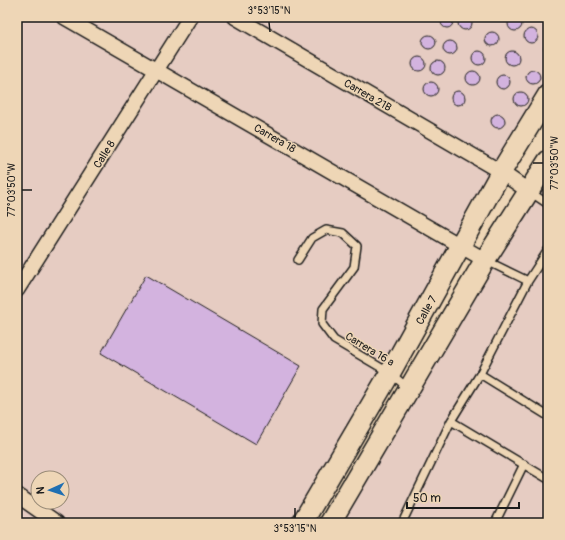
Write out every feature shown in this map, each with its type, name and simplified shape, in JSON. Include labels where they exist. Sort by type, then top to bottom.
[{"type":"main road","name":"Calle 7","points":[[302,523],[390,373],[462,246],[501,172],[548,95]]},
{"type":"main road","points":[[330,523],[486,260],[540,177]]},
{"type":"street","name":"Carrera 18","points":[[64,17],[486,260]]},
{"type":"street","name":"Calle 8","points":[[17,290],[190,17]]},
{"type":"street","name":"Carrera 21B","points":[[235,17],[501,172],[540,177]]},
{"type":"street","points":[[17,495],[56,523]]},
{"type":"lane","points":[[540,177],[548,204]]},
{"type":"lane","name":"Carrera 16 a","points":[[298,260],[312,238],[326,230],[343,233],[357,246],[354,267],[323,309],[322,324],[334,340],[390,373],[409,389]]},
{"type":"lane","points":[[403,523],[451,421],[480,374],[528,282],[548,250]]},
{"type":"lane","points":[[486,260],[528,282]]},
{"type":"lane","points":[[480,374],[548,416]]},
{"type":"lane","points":[[451,421],[548,479]]},
{"type":"lane","points":[[495,523],[524,464]]},
{"type":"shaded area","points":[[17,17],[548,17],[548,95],[302,523],[17,523]]},
{"type":"shaded area","points":[[548,161],[548,523],[330,523]]},
{"type":"building","points":[[449,16],[452,17],[452,27],[445,28],[442,27],[441,20],[442,17]]},
{"type":"building","points":[[465,16],[470,18],[472,23],[470,28],[465,30],[460,28],[458,23],[460,18]]},
{"type":"building","points":[[493,17],[504,17],[498,20]]},
{"type":"building","points":[[515,17],[520,19],[522,24],[520,29],[515,31],[510,29],[508,24],[510,19]]},
{"type":"building","points":[[531,29],[536,31],[538,36],[536,41],[531,43],[526,41],[524,36],[526,31]]},
{"type":"building","points":[[492,32],[497,34],[499,39],[497,44],[492,46],[487,44],[485,39],[487,34]]},
{"type":"building","points":[[429,35],[434,37],[436,42],[434,47],[429,49],[424,47],[422,42],[424,37]]},
{"type":"building","points":[[450,41],[455,43],[457,48],[455,53],[450,55],[445,53],[443,48],[445,43]]},
{"type":"building","points":[[548,42],[548,55],[544,48],[545,44]]},
{"type":"building","points":[[479,51],[484,53],[486,58],[484,63],[479,65],[474,63],[472,58],[474,53]]},
{"type":"building","points":[[512,51],[517,53],[519,58],[517,63],[512,65],[507,63],[505,58],[507,53]]},
{"type":"building","points":[[419,57],[424,59],[426,64],[424,69],[419,71],[414,69],[412,64],[414,59]]},
{"type":"building","points":[[438,61],[443,63],[445,68],[443,73],[438,75],[433,73],[431,68],[433,63]]},
{"type":"building","points":[[533,70],[538,72],[540,77],[538,82],[533,84],[528,82],[526,77],[528,72]]},
{"type":"building","points":[[473,71],[478,73],[480,78],[478,83],[473,85],[468,83],[466,78],[468,73]]},
{"type":"building","points":[[503,75],[508,77],[510,82],[508,87],[503,89],[498,87],[496,82],[498,77]]},
{"type":"building","points":[[431,82],[436,84],[438,89],[436,94],[431,96],[426,94],[424,89],[426,84]]},
{"type":"building","points":[[458,91],[463,93],[465,98],[463,103],[458,105],[453,103],[451,98],[453,93]]},
{"type":"building","points":[[521,92],[526,94],[528,99],[526,104],[521,106],[516,104],[514,99],[516,94]]},
{"type":"building","points":[[498,114],[503,116],[505,121],[503,126],[498,128],[493,126],[491,121],[493,116]]},
{"type":"building","points":[[146,275],[301,366],[256,444],[101,353]]}]
